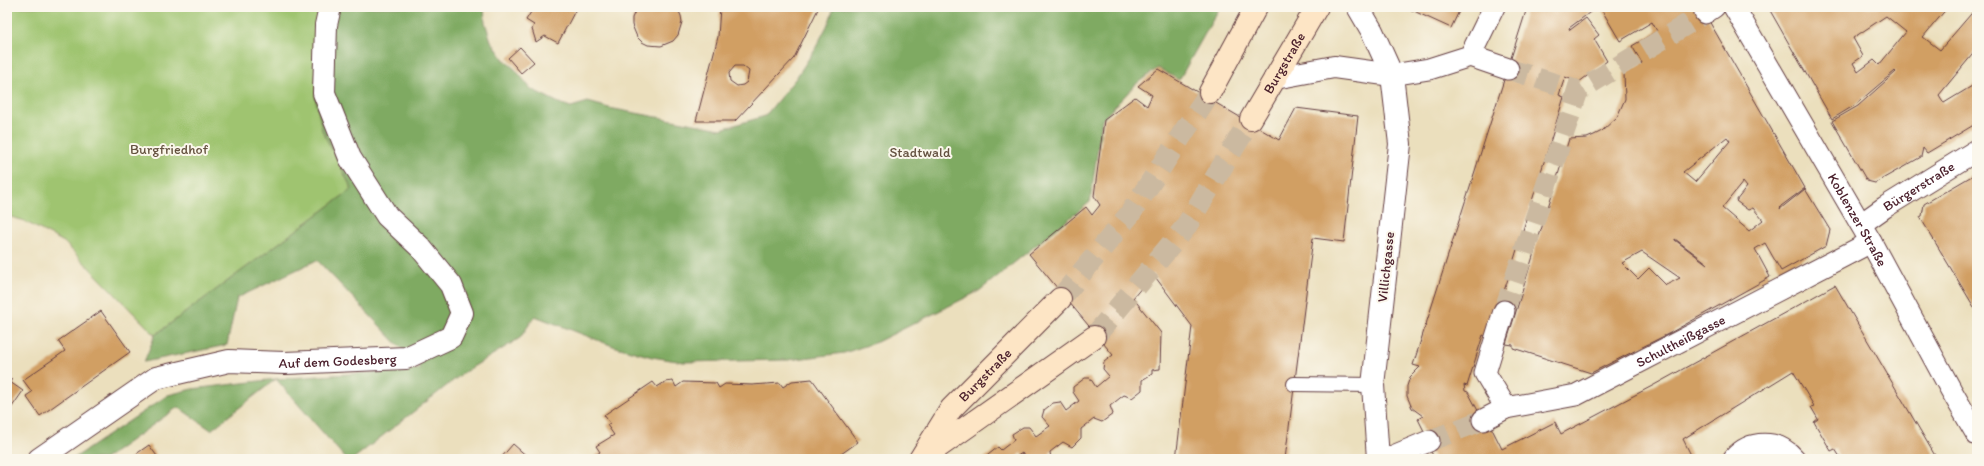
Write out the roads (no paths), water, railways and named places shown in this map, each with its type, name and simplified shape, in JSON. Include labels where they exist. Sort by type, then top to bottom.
[{"type":"main road","points":[[1210,92],[1256,7]]},
{"type":"main road","name":"Burgstraße","points":[[1251,119],[1317,7]]},
{"type":"main road","name":"Burgstraße","points":[[921,459],[950,409],[1060,299]]},
{"type":"main road","name":"Burgstraße","points":[[921,459],[1094,337]]},
{"type":"street","name":"Auf dem Godesberg","points":[[39,459],[156,378],[229,361],[285,363],[406,358],[451,337],[462,313],[451,285],[420,247],[387,216],[350,158],[324,93],[326,25],[330,7]]},
{"type":"street","name":"Villichgasse","points":[[1358,7],[1372,31],[1392,75],[1400,144],[1373,385],[1378,459]]},
{"type":"street","points":[[1470,56],[1494,7]]},
{"type":"street","name":"Koblenzer Straße","points":[[1734,7],[1871,242],[1977,435]]},
{"type":"street","points":[[1275,78],[1334,67],[1392,75],[1429,69],[1470,56],[1508,69]]},
{"type":"street","name":"Bürgerstraße","points":[[1860,224],[1977,150]]},
{"type":"street","name":"Schultheißgasse","points":[[1483,420],[1506,408],[1576,395],[1871,242]]},
{"type":"street","points":[[1504,311],[1484,373],[1506,408]]},
{"type":"street","points":[[1386,459],[1429,441]]},
{"type":"street","points":[[1734,459],[1748,447],[1760,444],[1775,446],[1789,453],[1794,459]]},
{"type":"lane","points":[[1294,384],[1373,385]]},
{"type":"tunnel","points":[[1504,311],[1578,91],[1705,13]]},
{"type":"tunnel","points":[[1508,69],[1578,91]]},
{"type":"tunnel","points":[[1060,299],[1130,214],[1210,92]]},
{"type":"tunnel","points":[[1094,337],[1185,228],[1251,119]]},
{"type":"tunnel","points":[[1429,441],[1483,420]]},
{"type":"park label","name":"Burgfriedhof","points":[[169,149]]},
{"type":"park label","name":"Stadtwald","points":[[920,152]]}]
